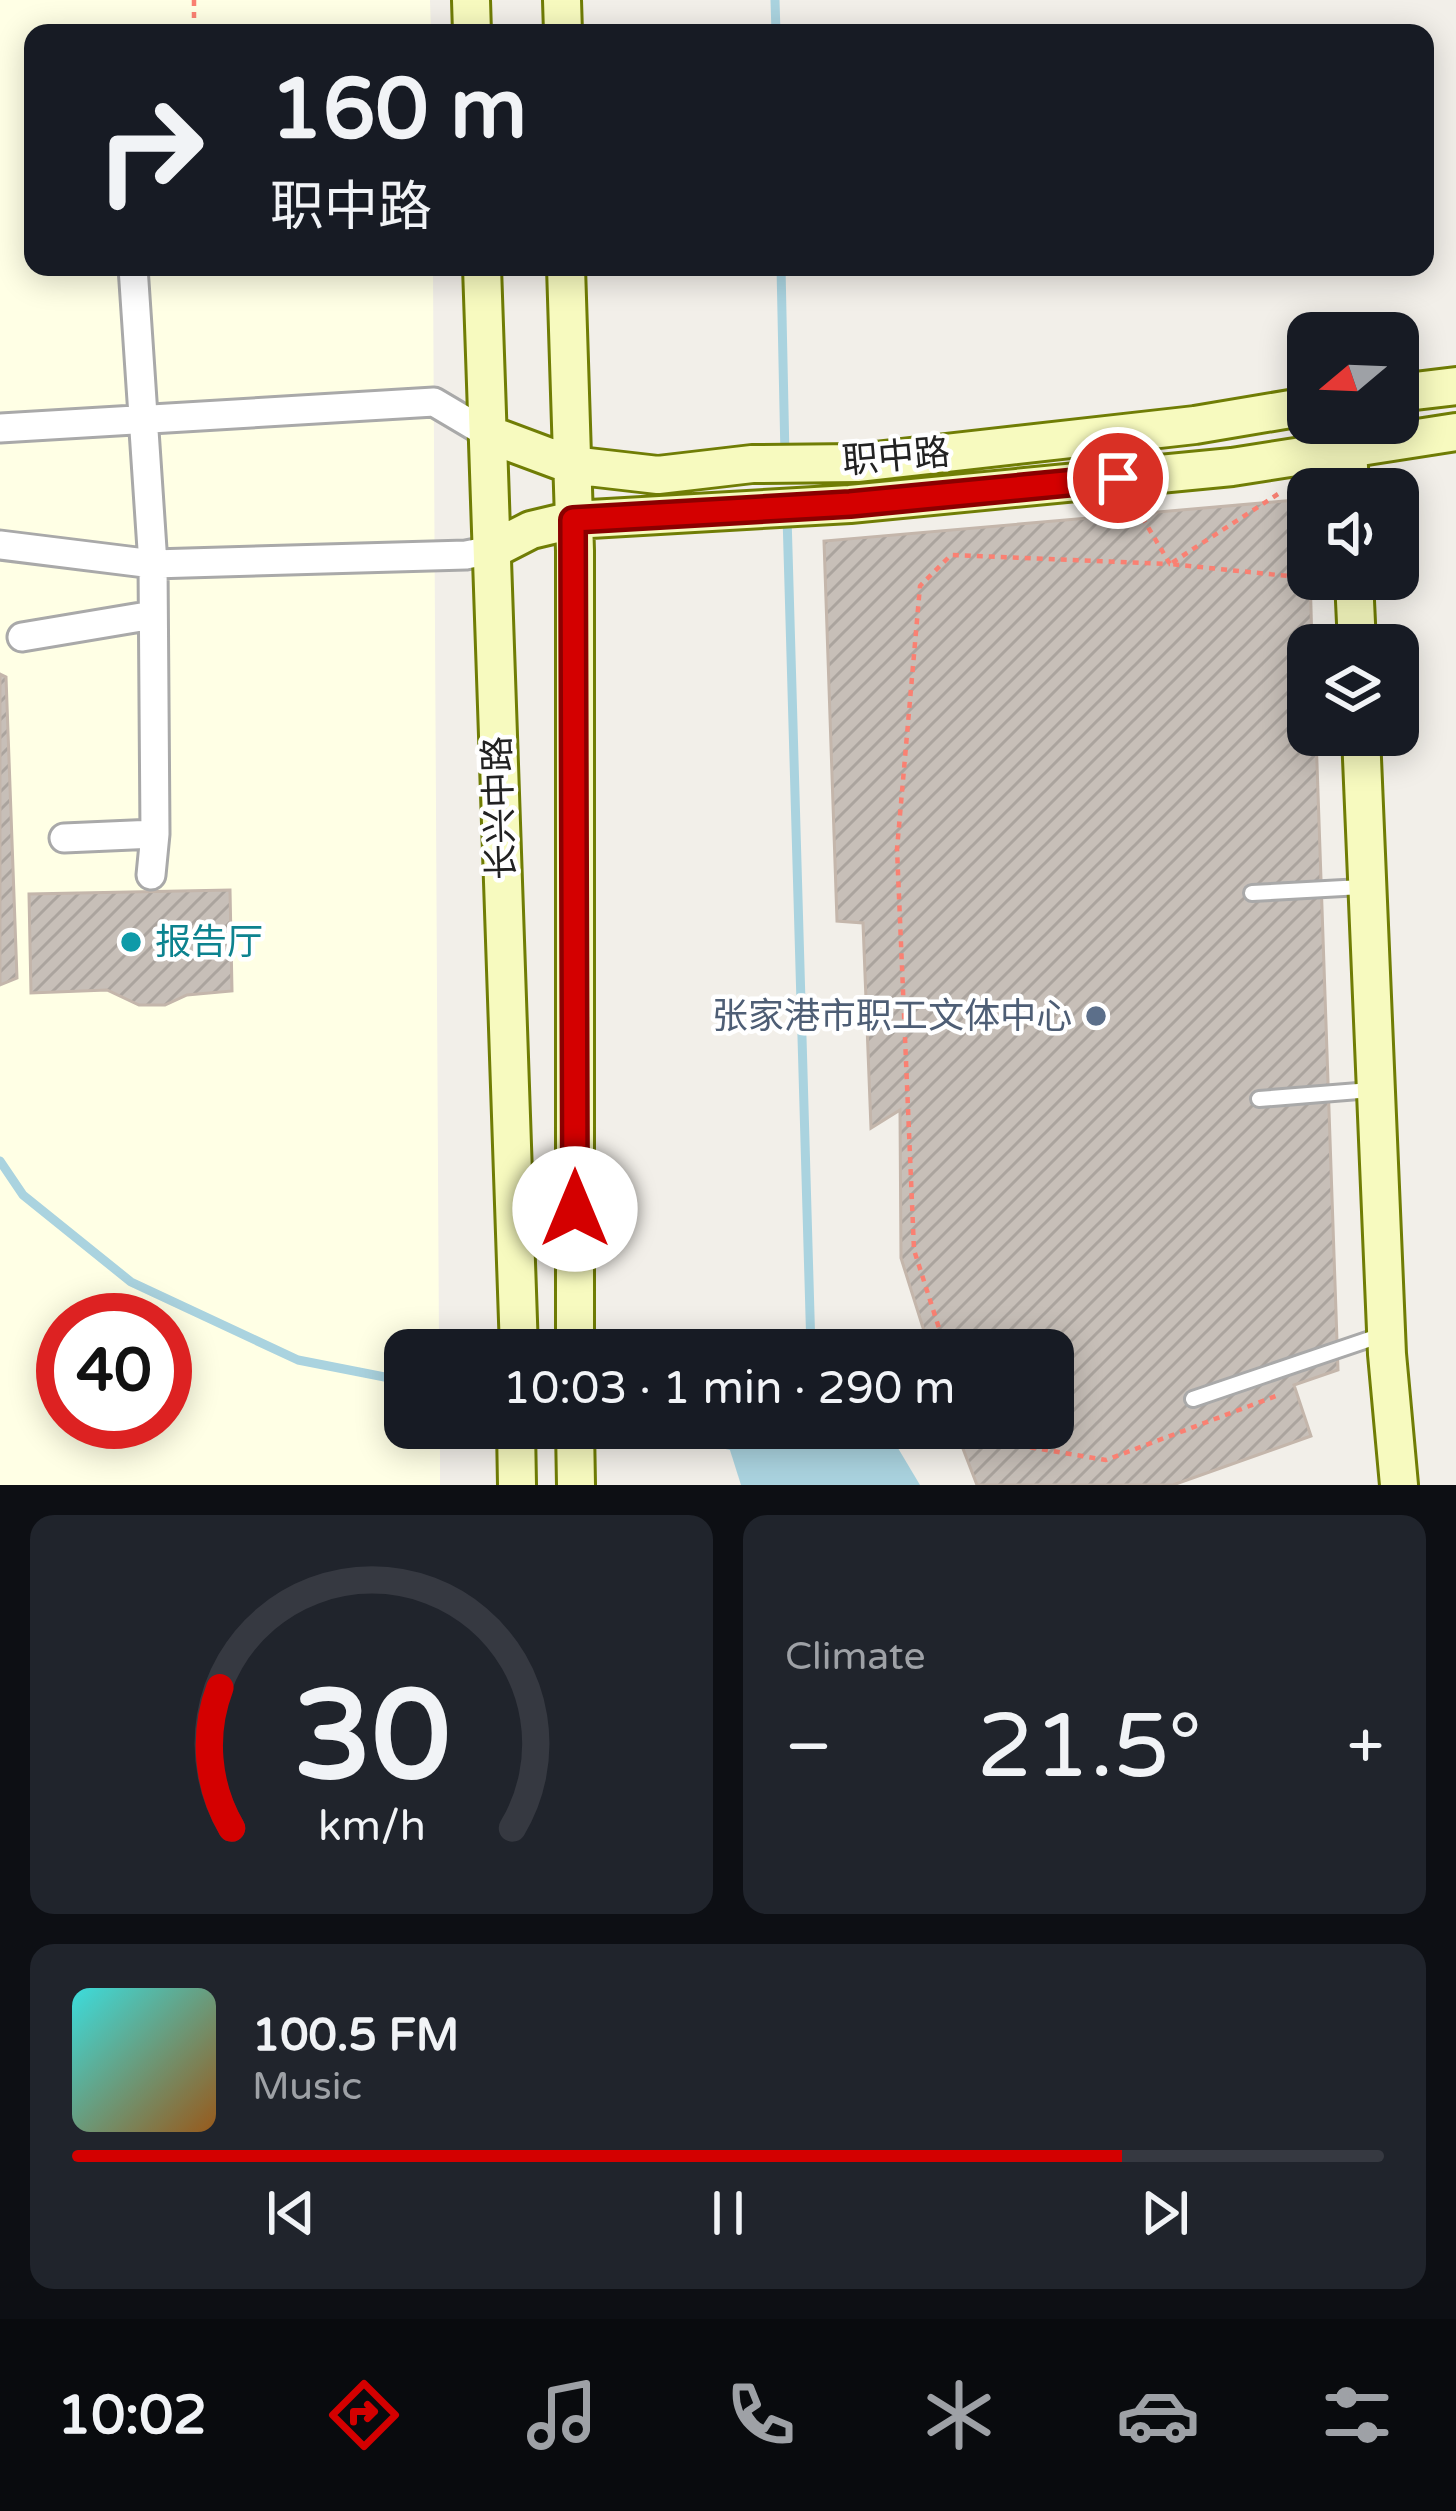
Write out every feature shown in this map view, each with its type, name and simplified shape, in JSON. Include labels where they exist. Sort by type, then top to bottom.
[{"type":"street","points":[[134,276],[153,564],[155,834],[151,875]]},
{"type":"street","name":"长兴中路","points":[[482,276],[518,1329]]},
{"type":"street","name":"长兴中路","points":[[566,276],[573,520],[575,1329]]},
{"type":"street","points":[[1419,390],[1456,386]]},
{"type":"street","points":[[0,428],[434,402],[488,434]]},
{"type":"street","name":"职中路","points":[[488,434],[571,465],[658,475],[752,464],[856,463],[1195,425],[1287,410]]},
{"type":"street","name":"职中路","points":[[1419,433],[1456,432]]},
{"type":"street","name":"职中路","points":[[491,550],[531,530],[573,520],[850,504],[1232,467],[1318,444]]},
{"type":"street","points":[[0,545],[153,564],[466,555],[491,550]]},
{"type":"street","points":[[22,637],[153,614]]},
{"type":"street","points":[[1362,756],[1387,1333],[1399,1485]]},
{"type":"street","points":[[64,838],[155,834]]},
{"type":"street","points":[[516,1449],[517,1485]]},
{"type":"street","points":[[575,1449],[575,1485]]},
{"type":"lane","points":[[1252,893],[1367,887]]},
{"type":"lane","points":[[1259,1099],[1376,1090]]},
{"type":"lane","points":[[1193,1399],[1387,1333]]},
{"type":"path","points":[[1118,478],[1170,564]]},
{"type":"path","points":[[1170,564],[1287,488]]},
{"type":"path","points":[[939,1329],[914,1250],[897,849],[920,586],[951,554],[1170,564],[1287,576]]},
{"type":"shaded area","points":[[0,0],[430,0],[431,24],[24,24],[24,276],[433,276],[439,1329],[384,1329],[384,1449],[440,1449],[440,1485],[0,1485]]},
{"type":"water","points":[[730,1449],[899,1449],[920,1485],[741,1485]]},
{"type":"building","name":"张家港市职工文体中心","points":[[1287,501],[1287,600],[1311,600],[1311,624],[1287,624],[1287,756],[1317,756],[1338,1370],[1294,1385],[1311,1436],[1173,1485],[977,1485],[963,1449],[1074,1449],[1074,1329],[923,1329],[901,1258],[900,1110],[871,1128],[863,923],[837,921],[824,541]]},
{"type":"building","points":[[0,674],[6,677],[17,978],[0,985]]},
{"type":"building","name":"报告厅","points":[[230,890],[232,991],[187,995],[165,1005],[139,1005],[107,990],[31,993],[29,894]]},
{"type":"waterway","points":[[775,0],[776,24]]},
{"type":"waterway","points":[[781,276],[785,457]]},
{"type":"waterway","points":[[787,516],[810,1329]]},
{"type":"waterway","points":[[0,1161],[23,1195],[131,1282],[298,1360],[384,1377]]},
{"type":"place","name":"报告厅","points":[[131,942]]},
{"type":"place","name":"张家港市职工文体中心","points":[[1096,1016]]},
{"type":"route","points":[[575,1209],[573,520],[850,504],[1118,478]]}]
